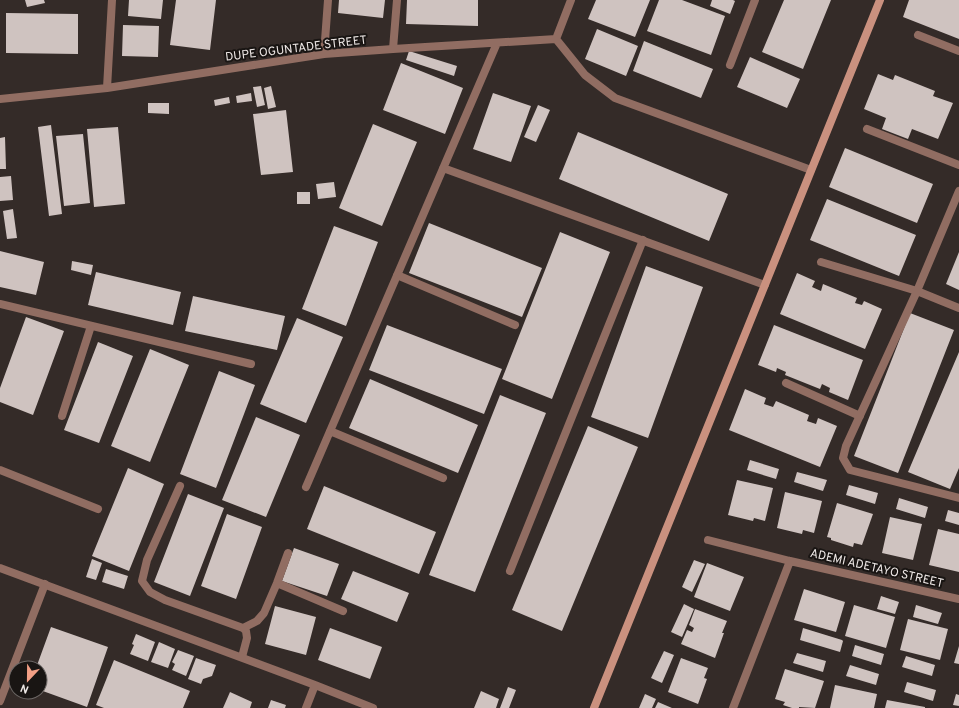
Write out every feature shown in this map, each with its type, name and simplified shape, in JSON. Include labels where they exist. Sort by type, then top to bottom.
[{"type":"street","points":[[107,88],[112,0]]},
{"type":"street","points":[[324,54],[328,0]]},
{"type":"street","points":[[393,48],[396,0]]},
{"type":"street","points":[[570,0],[556,39],[585,75],[615,98],[811,170]]},
{"type":"street","points":[[730,65],[755,0]]},
{"type":"street","points":[[594,708],[880,0]]},
{"type":"street","points":[[918,34],[959,51]]},
{"type":"street","name":"DUPE OGUNTADE STREET","points":[[0,99],[107,88],[324,54],[393,48],[556,39]]},
{"type":"street","points":[[306,487],[497,43]]},
{"type":"street","points":[[867,128],[959,165]]},
{"type":"street","points":[[443,168],[765,285]]},
{"type":"street","points":[[959,191],[917,291],[846,446],[843,458],[850,470],[959,498]]},
{"type":"street","points":[[510,571],[643,240]]},
{"type":"street","points":[[821,262],[917,291],[959,308]]},
{"type":"street","points":[[397,275],[515,325]]},
{"type":"street","points":[[0,304],[251,364]]},
{"type":"street","points":[[62,416],[91,326]]},
{"type":"street","points":[[786,383],[860,416]]},
{"type":"street","points":[[330,431],[443,478]]},
{"type":"street","points":[[0,470],[98,509]]},
{"type":"street","points":[[180,486],[146,560],[142,581],[150,592],[165,600],[243,628],[246,631],[247,638],[242,657]]},
{"type":"street","name":"ADEMI ADETAYO STREET","points":[[708,540],[790,561],[959,599]]},
{"type":"street","points":[[243,628],[257,621],[264,614],[278,583],[288,553]]},
{"type":"street","points":[[733,708],[790,561]]},
{"type":"street","points":[[0,568],[242,657],[373,708]]},
{"type":"street","points":[[278,583],[343,611]]},
{"type":"street","points":[[0,702],[45,584]]},
{"type":"street","points":[[306,708],[315,685]]},
{"type":"building","points":[[25,0],[44,0],[45,3],[27,7]]},
{"type":"building","points":[[129,0],[163,0],[161,19],[128,16]]},
{"type":"building","points":[[176,0],[216,0],[210,50],[170,45]]},
{"type":"building","points":[[339,0],[385,0],[383,18],[338,13]]},
{"type":"building","points":[[407,0],[478,0],[478,26],[406,24]]},
{"type":"building","points":[[596,0],[650,0],[635,37],[588,19]]},
{"type":"building","points":[[659,0],[682,0],[725,16],[711,55],[647,31]]},
{"type":"building","points":[[712,0],[735,1],[730,14],[710,6]]},
{"type":"building","points":[[784,0],[831,0],[803,69],[762,52]]},
{"type":"building","points":[[909,0],[959,0],[959,39],[903,17]]},
{"type":"building","points":[[6,13],[78,14],[78,54],[6,53]]},
{"type":"building","points":[[123,25],[159,26],[158,57],[122,56]]},
{"type":"building","points":[[597,29],[638,46],[626,76],[585,59]]},
{"type":"building","points":[[644,41],[713,69],[701,98],[633,71]]},
{"type":"building","points":[[409,51],[457,66],[454,76],[406,60]]},
{"type":"building","points":[[750,57],[800,79],[787,108],[737,87]]},
{"type":"building","points":[[401,63],[463,88],[445,134],[383,110]]},
{"type":"building","points":[[878,74],[893,80],[895,75],[935,91],[933,96],[953,103],[938,139],[912,129],[908,139],[882,129],[886,118],[864,109]]},
{"type":"building","points":[[261,86],[265,105],[257,107],[253,87]]},
{"type":"building","points":[[271,86],[276,107],[268,109],[264,88]]},
{"type":"building","points":[[251,93],[252,101],[237,103],[236,96]]},
{"type":"building","points":[[493,93],[531,106],[511,162],[473,149]]},
{"type":"building","points":[[229,97],[230,103],[215,106],[214,100]]},
{"type":"building","points":[[148,103],[169,103],[169,114],[148,113]]},
{"type":"building","points":[[538,105],[550,110],[536,142],[524,137]]},
{"type":"building","points":[[286,110],[293,172],[261,175],[253,114]]},
{"type":"building","points":[[373,124],[417,142],[382,226],[339,208]]},
{"type":"building","points":[[51,125],[62,214],[49,216],[38,127]]},
{"type":"building","points":[[118,127],[125,204],[94,207],[87,129]]},
{"type":"building","points":[[578,132],[728,194],[709,241],[559,179]]},
{"type":"building","points":[[83,134],[90,203],[64,206],[56,136]]},
{"type":"building","points":[[5,137],[6,169],[0,169],[0,138]]},
{"type":"building","points":[[845,148],[933,184],[917,223],[829,187]]},
{"type":"building","points":[[11,176],[13,200],[0,201],[0,177]]},
{"type":"building","points":[[334,182],[336,197],[318,199],[316,184]]},
{"type":"building","points":[[297,192],[310,192],[310,204],[297,204]]},
{"type":"building","points":[[827,199],[916,235],[899,276],[810,240]]},
{"type":"building","points":[[13,209],[17,238],[7,239],[3,211]]},
{"type":"building","points":[[429,223],[542,268],[522,317],[409,273]]},
{"type":"building","points":[[334,226],[378,242],[346,326],[302,309]]},
{"type":"building","points":[[560,232],[610,252],[552,399],[502,379]]},
{"type":"building","points":[[0,251],[44,262],[36,295],[0,287]]},
{"type":"building","points":[[959,252],[959,290],[946,284]]},
{"type":"building","points":[[72,261],[93,265],[91,275],[71,270]]},
{"type":"building","points":[[646,266],[703,287],[648,438],[591,417]]},
{"type":"building","points":[[96,272],[181,292],[173,325],[88,305]]},
{"type":"building","points":[[797,273],[815,281],[812,287],[821,291],[823,284],[857,298],[855,303],[862,305],[864,301],[882,309],[865,349],[780,314]]},
{"type":"building","points":[[193,296],[285,316],[277,350],[185,331]]},
{"type":"building","points":[[910,313],[954,330],[898,473],[854,456]]},
{"type":"building","points":[[26,317],[64,331],[33,415],[0,402],[0,388]]},
{"type":"building","points":[[297,318],[343,337],[306,423],[260,404]]},
{"type":"building","points":[[387,325],[502,369],[484,414],[369,370]]},
{"type":"building","points":[[774,325],[863,360],[848,400],[829,392],[830,388],[822,384],[820,389],[785,375],[786,372],[777,368],[776,372],[758,365]]},
{"type":"building","points":[[98,342],[133,356],[99,443],[64,430]]},
{"type":"building","points":[[150,349],[189,365],[150,462],[111,446]]},
{"type":"building","points":[[959,352],[959,468],[950,489],[908,472]]},
{"type":"building","points":[[219,371],[255,385],[216,488],[180,474]]},
{"type":"building","points":[[370,379],[478,425],[458,473],[349,428]]},
{"type":"building","points":[[745,389],[766,398],[764,404],[773,407],[776,401],[809,415],[807,421],[816,424],[818,418],[837,426],[820,467],[729,430]]},
{"type":"building","points":[[500,395],[546,413],[475,592],[429,575]]},
{"type":"building","points":[[256,417],[300,435],[266,517],[222,500]]},
{"type":"building","points":[[588,426],[638,447],[562,631],[512,610]]},
{"type":"building","points":[[750,460],[779,469],[776,479],[747,470]]},
{"type":"building","points":[[128,468],[164,484],[129,571],[92,556]]},
{"type":"building","points":[[797,472],[827,480],[823,491],[794,482]]},
{"type":"building","points":[[737,480],[773,488],[765,521],[754,518],[753,521],[728,515]]},
{"type":"building","points":[[849,485],[878,493],[875,504],[846,495]]},
{"type":"building","points":[[324,486],[436,532],[419,574],[307,529]]},
{"type":"building","points":[[785,492],[822,501],[814,533],[803,530],[802,534],[777,528]]},
{"type":"building","points":[[188,494],[224,508],[190,596],[154,582]]},
{"type":"building","points":[[899,498],[928,507],[925,518],[896,509]]},
{"type":"building","points":[[837,503],[873,514],[862,545],[854,543],[853,547],[831,540],[831,538],[827,537]]},
{"type":"building","points":[[948,510],[959,513],[959,525],[945,521]]},
{"type":"building","points":[[227,514],[262,527],[236,599],[201,586]]},
{"type":"building","points":[[890,517],[922,524],[913,560],[882,553]]},
{"type":"building","points":[[938,529],[959,534],[959,572],[929,565]]},
{"type":"building","points":[[294,548],[339,564],[327,596],[282,581]]},
{"type":"building","points":[[92,559],[102,563],[96,580],[86,577]]},
{"type":"building","points":[[694,560],[705,564],[692,592],[682,587]]},
{"type":"building","points":[[707,563],[744,577],[730,611],[694,597]]},
{"type":"building","points":[[106,569],[128,576],[124,589],[102,582]]},
{"type":"building","points":[[353,571],[409,593],[397,622],[341,599]]},
{"type":"building","points":[[804,589],[845,602],[836,632],[794,620]]},
{"type":"building","points":[[881,596],[899,602],[895,614],[877,609]]},
{"type":"building","points":[[684,604],[694,609],[682,637],[671,632]]},
{"type":"building","points":[[854,605],[895,617],[886,648],[845,636]]},
{"type":"building","points":[[916,605],[942,613],[938,624],[913,617]]},
{"type":"building","points":[[275,606],[316,617],[306,655],[265,644]]},
{"type":"building","points":[[695,609],[727,621],[715,658],[681,644],[687,630],[692,632],[694,628],[689,625]]},
{"type":"building","points":[[908,619],[948,629],[940,660],[900,650]]},
{"type":"building","points":[[51,627],[108,647],[87,707],[48,693],[48,660],[39,660]]},
{"type":"building","points":[[330,628],[382,647],[370,679],[318,660]]},
{"type":"building","points":[[803,628],[842,640],[840,652],[800,640]]},
{"type":"building","points":[[136,634],[155,642],[148,661],[130,654],[134,645],[132,644]]},
{"type":"building","points":[[159,642],[175,649],[168,668],[151,662]]},
{"type":"building","points":[[855,645],[884,654],[881,665],[852,656]]},
{"type":"building","points":[[959,646],[959,664],[954,663]]},
{"type":"building","points":[[178,650],[194,656],[186,676],[172,670],[175,664],[172,662]]},
{"type":"building","points":[[664,651],[674,655],[662,683],[651,678]]},
{"type":"building","points":[[797,653],[826,661],[823,672],[793,663]]},
{"type":"building","points":[[906,656],[935,665],[932,676],[902,667]]},
{"type":"building","points":[[196,658],[216,665],[212,676],[203,679],[201,684],[188,679]]},
{"type":"building","points":[[681,658],[708,668],[704,678],[707,679],[698,704],[668,692]]},
{"type":"building","points":[[114,660],[190,691],[183,708],[104,708],[96,705]]},
{"type":"building","points":[[850,665],[879,674],[876,685],[846,676]]},
{"type":"building","points":[[785,669],[824,681],[815,708],[792,708],[783,705],[785,702],[775,699]]},
{"type":"building","points":[[907,682],[936,690],[933,701],[904,692]]},
{"type":"building","points":[[835,685],[877,694],[874,708],[830,708]]},
{"type":"building","points":[[508,687],[516,690],[509,708],[500,708]]},
{"type":"building","points":[[481,691],[499,699],[496,708],[474,708]]},
{"type":"building","points":[[230,692],[252,702],[250,708],[223,708]]},
{"type":"building","points":[[645,694],[656,699],[652,708],[639,708]]},
{"type":"building","points":[[956,694],[959,695],[959,706],[953,705]]},
{"type":"building","points":[[271,700],[286,705],[285,708],[268,708]]},
{"type":"building","points":[[887,700],[925,707],[925,708],[885,708]]},
{"type":"building","points":[[658,702],[672,708],[655,708]]}]
